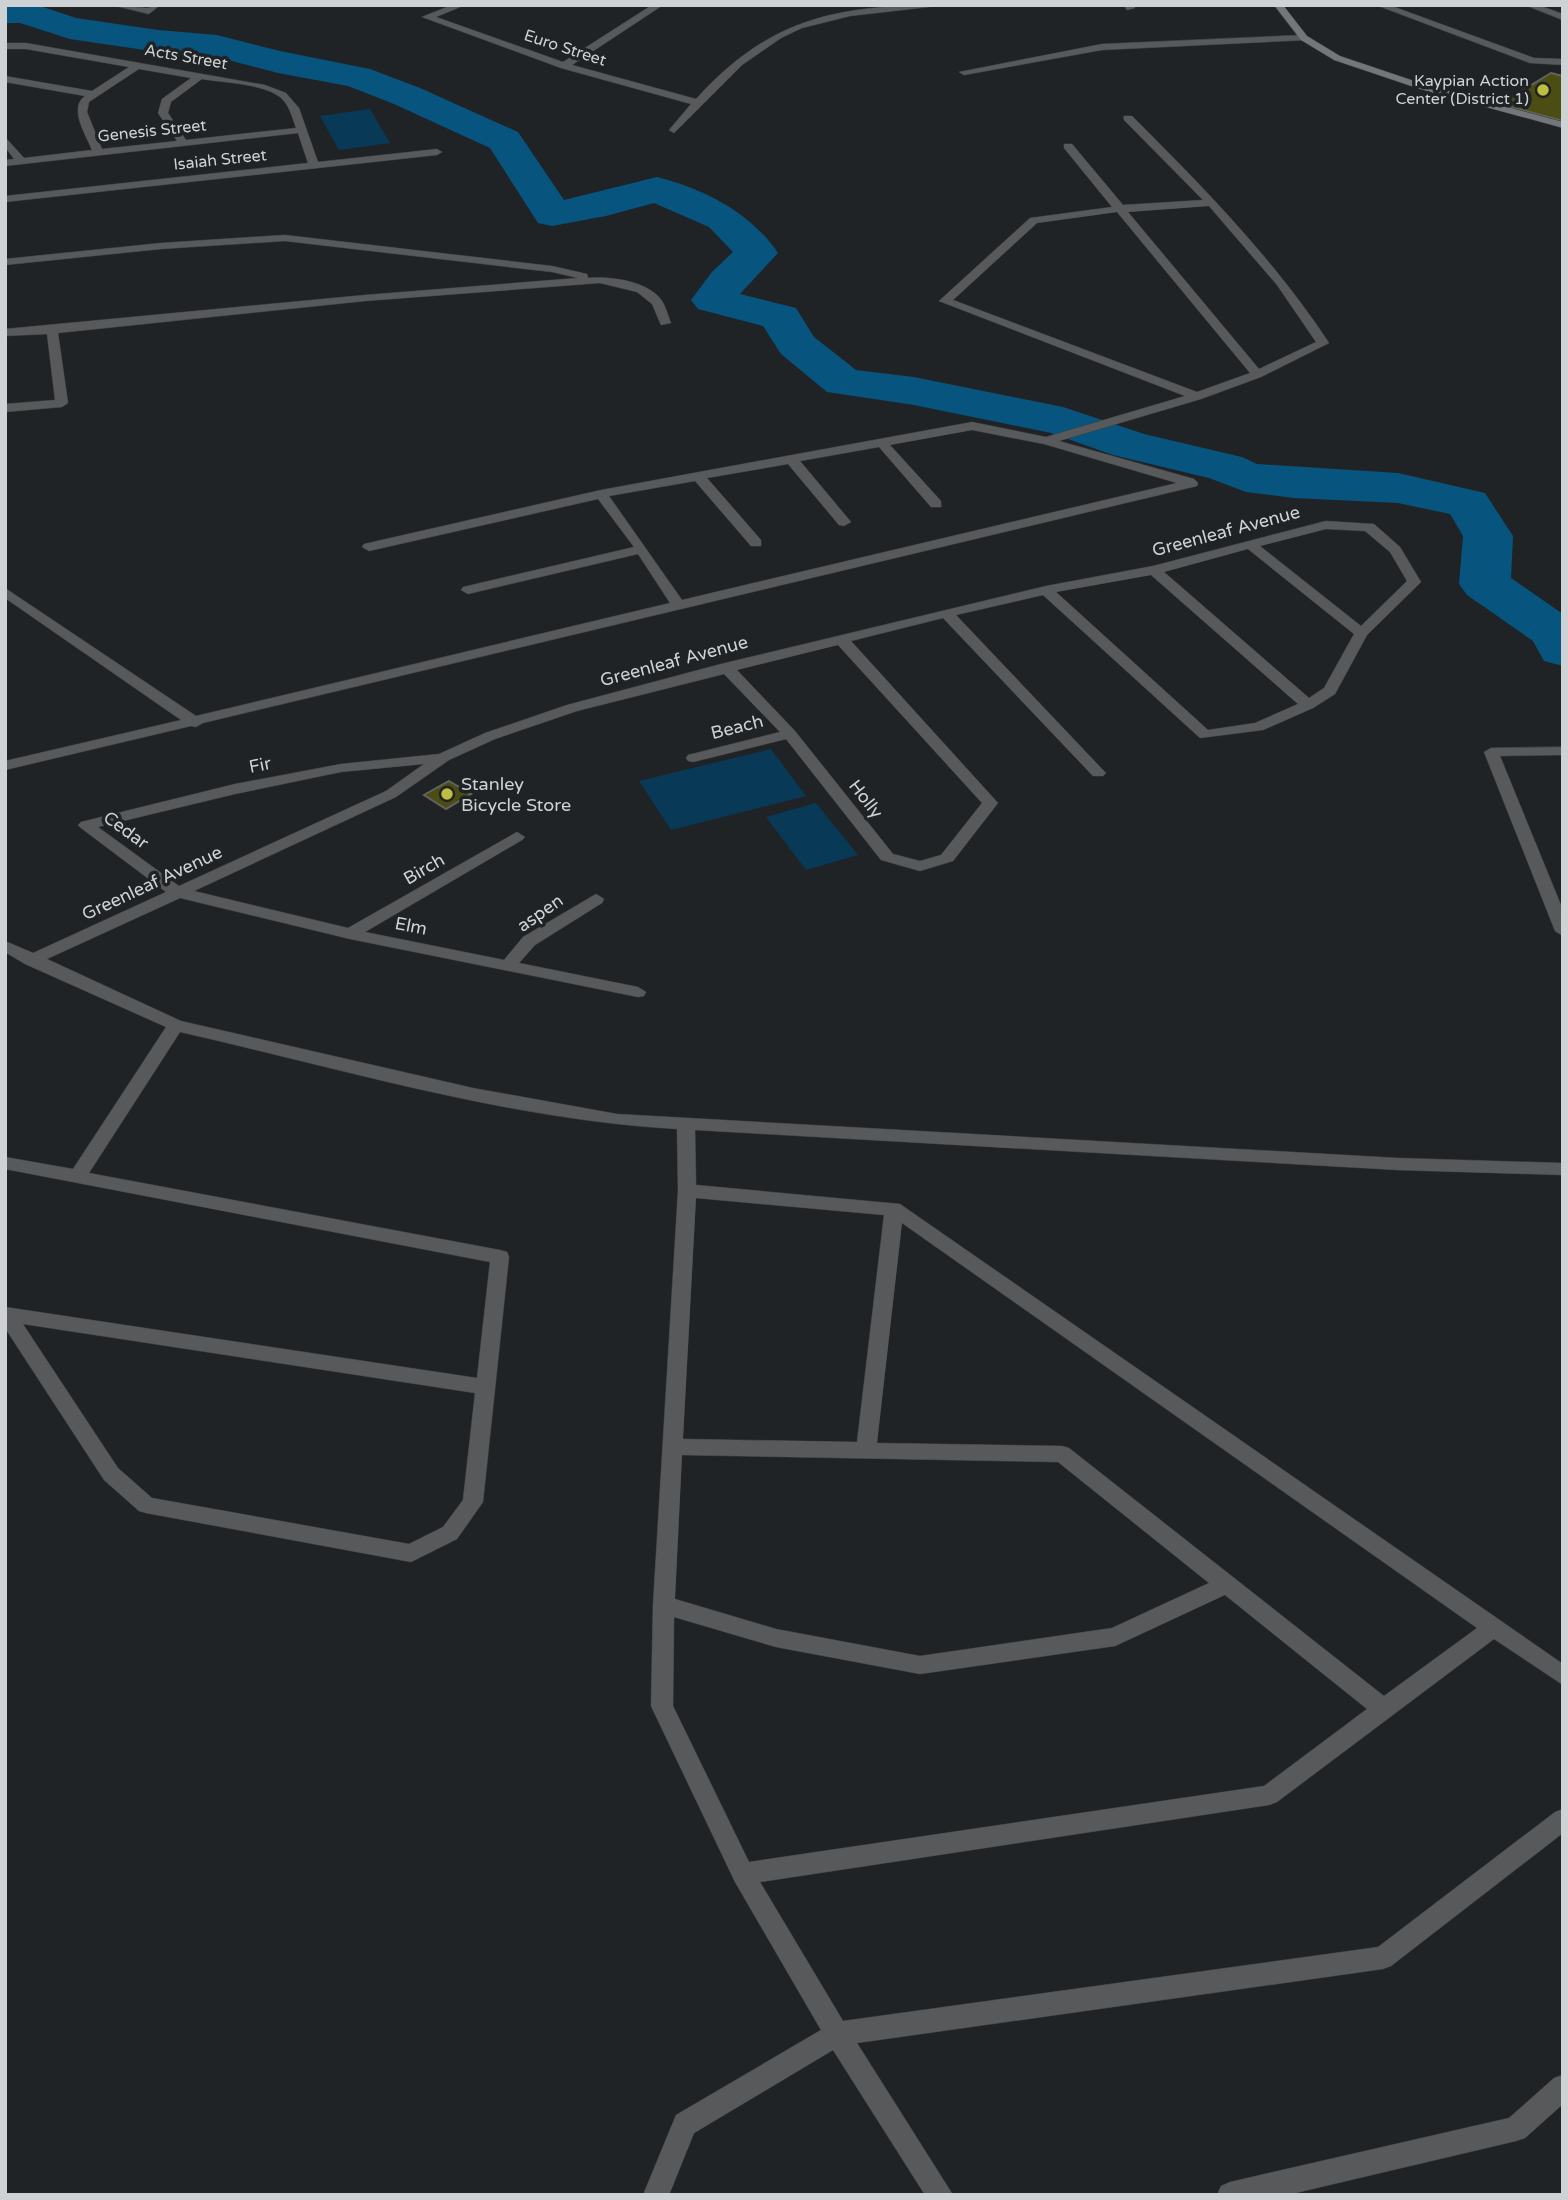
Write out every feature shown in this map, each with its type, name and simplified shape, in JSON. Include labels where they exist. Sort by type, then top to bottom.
[{"type":"main road","points":[[1278,5],[1304,38],[1337,58],[1379,73],[1563,125]]},
{"type":"street","points":[[117,5],[152,8]]},
{"type":"street","name":"Euro Street","points":[[461,5],[427,17],[564,66],[697,102]]},
{"type":"street","points":[[564,66],[659,5]]},
{"type":"street","points":[[674,130],[697,102],[741,59],[800,25],[821,19],[942,5]]},
{"type":"street","points":[[1380,5],[1533,61],[1563,62]]},
{"type":"street","points":[[1529,5],[1563,17]]},
{"type":"street","points":[[964,72],[1102,47],[1304,38]]},
{"type":"street","name":"Acts Street","points":[[5,47],[26,46],[138,65],[262,87],[283,95],[294,108],[314,165]]},
{"type":"street","points":[[98,153],[82,112],[84,102],[138,65]]},
{"type":"street","points":[[184,144],[163,113],[166,101],[200,76]]},
{"type":"street","points":[[5,79],[92,94]]},
{"type":"street","points":[[1046,441],[1197,396],[1257,374],[1324,343],[1308,317],[1212,203],[1128,118]]},
{"type":"street","name":"Genesis Street","points":[[5,163],[301,130]]},
{"type":"street","points":[[5,140],[21,161]]},
{"type":"street","points":[[1068,146],[1257,374]]},
{"type":"street","name":"Isaiah Street","points":[[5,199],[438,152]]},
{"type":"street","points":[[1197,396],[945,301],[1034,220],[1118,209],[1212,203]]},
{"type":"street","points":[[5,262],[161,246],[285,238],[552,269],[641,289],[657,302],[665,323]]},
{"type":"street","points":[[5,333],[600,280]]},
{"type":"street","points":[[5,408],[62,403],[52,330]]},
{"type":"street","points":[[6,765],[196,723],[1192,482],[1046,441],[972,426],[601,494],[369,547]]},
{"type":"street","points":[[881,442],[936,504]]},
{"type":"street","points":[[790,458],[844,522]]},
{"type":"street","points":[[698,476],[756,543]]},
{"type":"street","points":[[601,494],[642,549],[679,606]]},
{"type":"street","name":"Greenleaf Avenue","points":[[31,960],[391,794],[444,757],[490,736],[572,708],[726,667],[1046,590],[1154,570],[1326,525],[1369,527],[1395,550],[1414,582],[1361,633]]},
{"type":"street","points":[[1046,590],[1205,735],[1258,727],[1308,705],[1329,691],[1361,633],[1252,546]]},
{"type":"street","points":[[468,590],[642,549]]},
{"type":"street","points":[[1154,570],[1308,705]]},
{"type":"street","points":[[5,592],[196,723]]},
{"type":"street","points":[[946,613],[1098,773]]},
{"type":"street","name":"Holly","points":[[726,667],[790,734],[887,857],[920,866],[947,858],[990,803],[841,639]]},
{"type":"street","name":"Beach","points":[[693,758],[790,734]]},
{"type":"street","points":[[1563,751],[1492,752],[1563,931]]},
{"type":"street","name":"Fir","points":[[86,825],[235,789],[341,768],[444,757]]},
{"type":"street","name":"Cedar","points":[[86,825],[177,892]]},
{"type":"street","name":"Birch","points":[[350,934],[517,837]]},
{"type":"street","name":"Elm","points":[[177,892],[350,934],[638,992]]},
{"type":"street","name":"aspen","points":[[509,964],[529,941],[596,899]]},
{"type":"street","points":[[5,946],[176,1025],[473,1094],[617,1121],[1384,1163],[1563,1169]]},
{"type":"street","points":[[77,1177],[118,1109],[176,1025]]},
{"type":"street","points":[[686,1124],[687,1191],[675,1447],[664,1605],[662,1706],[743,1874],[838,2034],[940,2195]]},
{"type":"street","points":[[5,1163],[500,1257],[473,1502],[450,1533],[411,1553],[145,1505],[111,1474],[6,1315]]},
{"type":"street","points":[[687,1191],[894,1209],[1563,1676]]},
{"type":"street","points":[[866,1449],[894,1209]]},
{"type":"street","points":[[6,1315],[485,1387]]},
{"type":"street","points":[[675,1447],[1062,1454],[1384,1709]]},
{"type":"street","points":[[664,1605],[776,1639],[920,1665],[1115,1637],[1227,1584]]},
{"type":"street","points":[[743,1874],[1269,1796],[1494,1627]]},
{"type":"street","points":[[656,2195],[685,2124],[838,2034],[1383,1958],[1563,1819]]},
{"type":"street","points":[[1230,2195],[1516,2129],[1563,2087]]},
{"type":"shaded area","points":[[370,109],[390,143],[339,150],[320,116]]},
{"type":"shaded area","points":[[771,749],[806,796],[671,830],[639,781]]},
{"type":"shaded area","points":[[816,803],[858,855],[806,870],[766,817]]},
{"type":"building","name":"Kaypian Action Center (District 1)","points":[[1551,73],[1563,76],[1563,121],[1500,104]]},
{"type":"building","points":[[449,781],[471,794],[446,809],[424,795]]},
{"type":"waterway","points":[[5,12],[23,12],[70,28],[158,41],[217,46],[278,62],[357,77],[407,96],[504,140],[552,214],[606,204],[657,189],[723,218],[757,253],[727,281],[713,300],[780,317],[797,345],[843,382],[914,391],[1063,421],[1130,445],[1225,467],[1246,477],[1294,483],[1398,488],[1468,503],[1488,536],[1485,584],[1556,633],[1563,650]]},
{"type":"place","name":"Kaypian Action Center (District 1)","points":[[1543,90]]},
{"type":"place","name":"Stanley Bicycle Store","points":[[447,794]]}]
